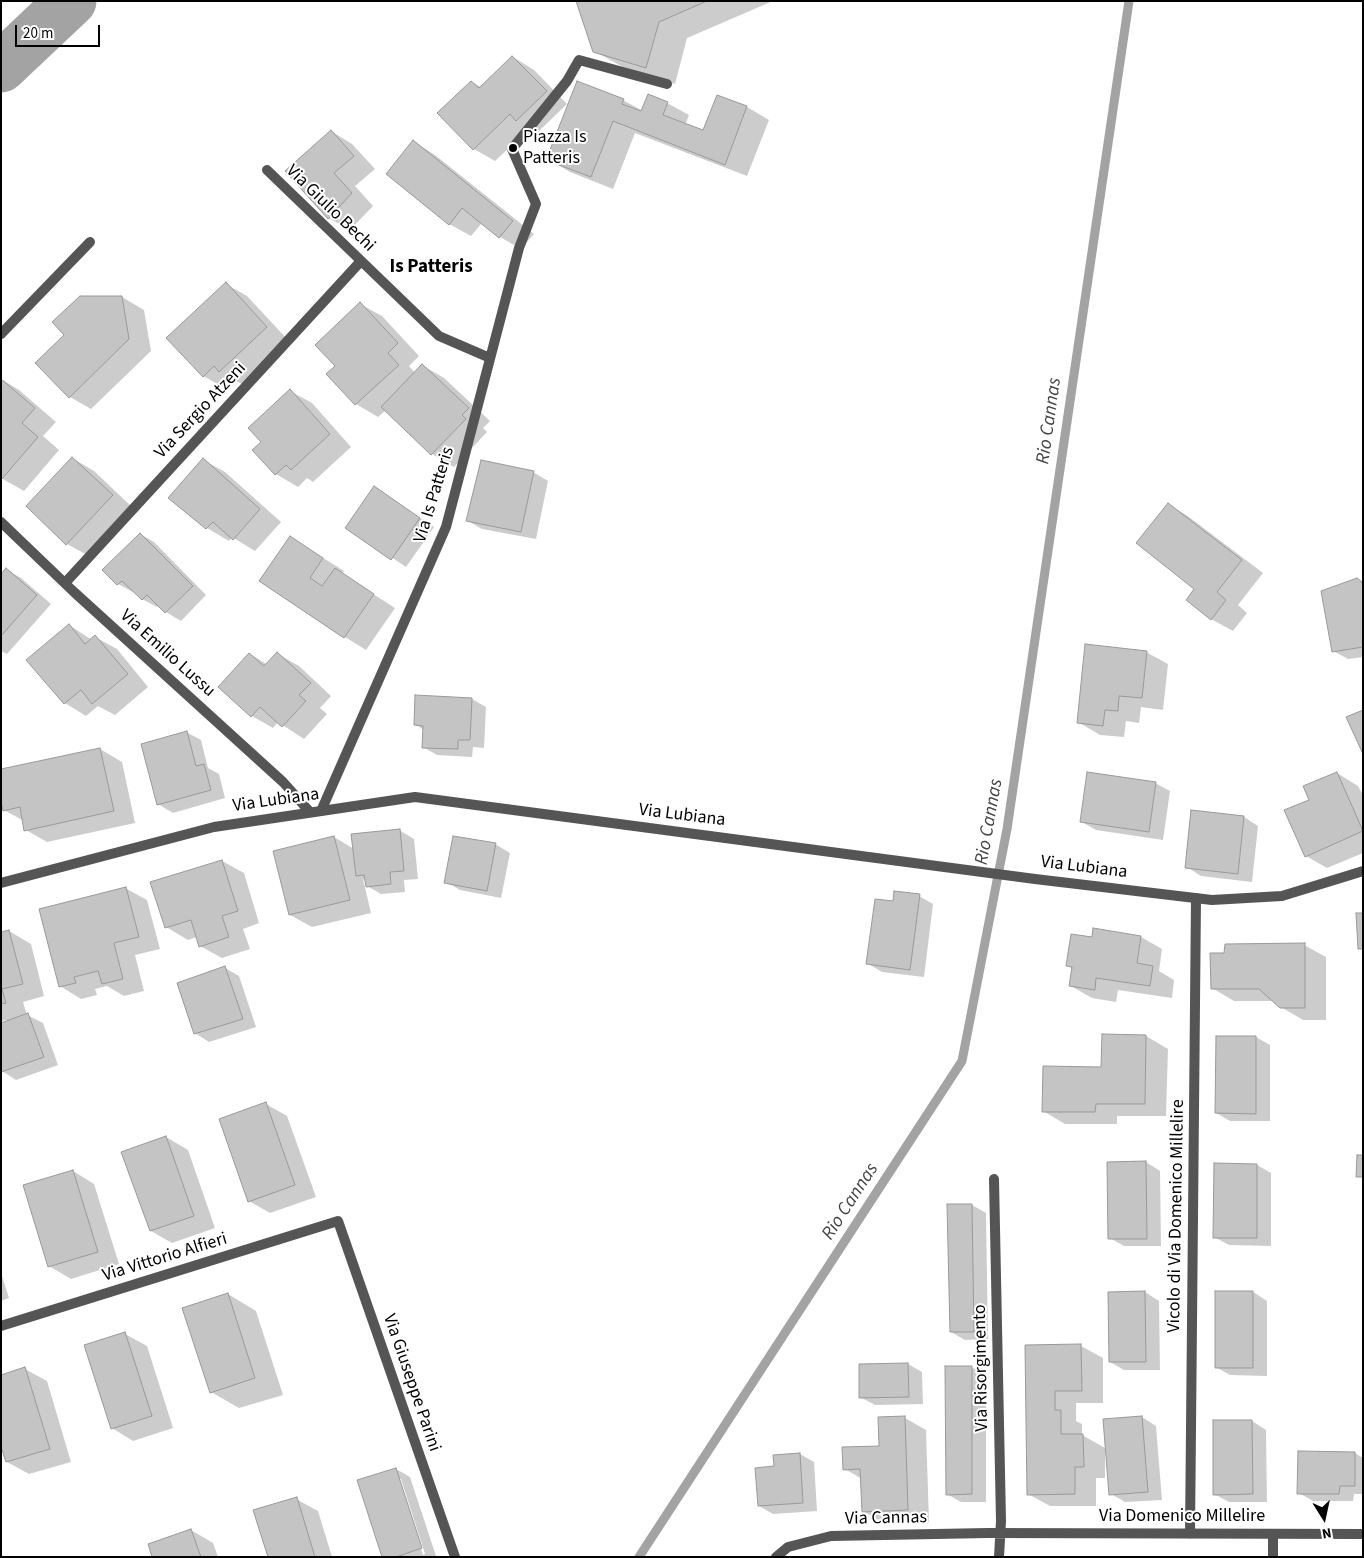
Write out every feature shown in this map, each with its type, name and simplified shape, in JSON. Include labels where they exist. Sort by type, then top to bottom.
[{"type":"street","name":"Via Is Patteris","points":[[316,811],[446,527],[519,248],[536,204],[512,149],[567,81],[579,60],[667,84]]},
{"type":"street","name":"Via Giulio Bechi","points":[[267,170],[438,336],[490,358]]},
{"type":"street","points":[[1,334],[90,242]]},
{"type":"street","name":"Via Sergio Atzeni","points":[[65,583],[361,261]]},
{"type":"street","name":"Via Emilio Lussu","points":[[3,526],[316,811]]},
{"type":"street","name":"Via Lubiana","points":[[1,884],[214,827],[415,797],[979,872],[1212,900],[1282,896],[1363,871]]},
{"type":"street","name":"Vicolo di Via Domenico Millelire","points":[[1190,1534],[1196,898]]},
{"type":"street","name":"Via Risorgimento","points":[[994,1179],[1001,1534],[999,1557]]},
{"type":"street","name":"Via Vittorio Alfieri","points":[[1,1326],[338,1221]]},
{"type":"street","name":"Via Giuseppe Parini","points":[[338,1221],[454,1557]]},
{"type":"street","name":"Via Domenico Millelire","points":[[1001,1534],[1363,1534]]},
{"type":"street","name":"Via Cannas","points":[[776,1557],[788,1547],[831,1536],[1001,1534]]},
{"type":"street","points":[[1272,1534],[1273,1557]]},
{"type":"building","points":[[576,1],[707,1],[659,22],[646,68],[593,52]]},
{"type":"building","points":[[512,56],[547,91],[516,121],[510,114],[473,150],[437,113],[471,81],[479,88]]},
{"type":"building","points":[[577,81],[624,99],[622,104],[641,111],[648,94],[668,102],[663,115],[703,130],[717,95],[747,106],[725,165],[613,121],[591,177],[546,160]]},
{"type":"building","points":[[331,130],[354,156],[334,173],[352,193],[328,219],[285,171]]},
{"type":"building","points":[[413,140],[513,221],[499,238],[462,208],[449,225],[386,174]]},
{"type":"building","points":[[226,282],[267,327],[219,372],[214,366],[203,377],[166,338]]},
{"type":"building","points":[[80,296],[122,296],[129,339],[69,398],[35,363],[64,335],[52,322]]},
{"type":"building","points":[[360,302],[398,343],[388,353],[399,365],[355,405],[326,374],[335,366],[315,345]]},
{"type":"building","points":[[422,364],[469,408],[462,415],[466,419],[431,455],[381,407]]},
{"type":"building","points":[[1,379],[35,408],[22,423],[38,437],[1,480]]},
{"type":"building","points":[[290,389],[330,434],[291,470],[286,465],[275,475],[252,450],[261,442],[248,428]]},
{"type":"building","points":[[72,457],[113,495],[66,545],[26,506]]},
{"type":"building","points":[[203,458],[260,509],[233,540],[213,522],[206,529],[168,498]]},
{"type":"building","points":[[481,460],[534,471],[521,532],[466,521]]},
{"type":"building","points":[[374,486],[420,518],[391,560],[345,528]]},
{"type":"building","points":[[1168,503],[1242,560],[1217,592],[1226,600],[1211,620],[1186,600],[1194,589],[1136,543]]},
{"type":"building","points":[[140,533],[193,586],[165,613],[147,595],[142,600],[122,581],[117,585],[102,570]]},
{"type":"building","points":[[290,536],[323,558],[310,578],[322,586],[335,568],[374,594],[344,638],[259,581]]},
{"type":"building","points":[[6,568],[37,595],[1,636],[1,574]]},
{"type":"building","points":[[1357,578],[1363,583],[1363,647],[1332,652],[1321,591]]},
{"type":"building","points":[[69,624],[85,644],[95,635],[128,674],[92,704],[81,690],[64,704],[26,660]]},
{"type":"building","points":[[1085,644],[1147,651],[1142,698],[1119,696],[1118,711],[1105,710],[1103,726],[1077,723]]},
{"type":"building","points":[[277,652],[311,683],[299,695],[306,701],[282,727],[260,707],[251,717],[218,687],[249,653],[264,666]]},
{"type":"building","points":[[415,695],[472,698],[470,740],[458,740],[458,749],[422,748],[423,726],[414,725]]},
{"type":"building","points":[[1363,710],[1363,754],[1346,717]]},
{"type":"building","points":[[187,731],[196,766],[204,764],[211,790],[157,805],[141,744]]},
{"type":"building","points":[[100,748],[114,811],[24,831],[20,807],[3,811],[1,802],[1,769]]},
{"type":"building","points":[[1087,772],[1156,782],[1149,832],[1080,822]]},
{"type":"building","points":[[1337,772],[1363,831],[1305,857],[1284,810],[1309,800],[1303,786]]},
{"type":"building","points":[[1191,810],[1244,816],[1238,874],[1185,868]]},
{"type":"building","points":[[400,829],[404,871],[390,872],[391,884],[366,887],[364,875],[356,876],[351,834]]},
{"type":"building","points":[[334,836],[350,900],[289,915],[273,851]]},
{"type":"building","points":[[453,836],[496,843],[487,891],[444,883]]},
{"type":"building","points":[[222,860],[238,911],[222,916],[229,937],[199,947],[191,920],[165,928],[150,882]]},
{"type":"building","points":[[126,887],[139,937],[114,943],[123,979],[102,984],[98,971],[74,977],[76,983],[59,987],[39,909]]},
{"type":"building","points":[[894,891],[920,894],[910,970],[866,964],[875,899],[893,901]]},
{"type":"building","points":[[1356,913],[1363,913],[1363,949],[1358,949]]},
{"type":"building","points":[[1093,928],[1141,936],[1137,963],[1153,966],[1150,986],[1096,978],[1095,990],[1069,986],[1072,967],[1066,966],[1071,934],[1092,937]]},
{"type":"building","points":[[9,930],[23,984],[2,989],[6,1003],[1,1004],[1,932]]},
{"type":"building","points":[[1305,943],[1305,1008],[1280,1008],[1259,989],[1211,989],[1210,953],[1224,953],[1225,944]]},
{"type":"building","points":[[225,966],[243,1019],[194,1034],[177,983]]},
{"type":"building","points":[[28,1013],[44,1057],[1,1072],[1,1023]]},
{"type":"building","points":[[1102,1034],[1146,1035],[1145,1104],[1096,1104],[1095,1112],[1042,1112],[1043,1066],[1101,1067]]},
{"type":"building","points":[[1216,1036],[1256,1036],[1256,1114],[1215,1113]]},
{"type":"building","points":[[266,1102],[295,1185],[248,1202],[219,1119]]},
{"type":"building","points":[[166,1136],[194,1216],[150,1231],[121,1152]]},
{"type":"building","points":[[1357,1155],[1363,1155],[1363,1177],[1356,1177]]},
{"type":"building","points":[[1146,1161],[1147,1239],[1108,1239],[1107,1162]]},
{"type":"building","points":[[1214,1163],[1257,1164],[1257,1238],[1213,1238]]},
{"type":"building","points":[[73,1170],[98,1252],[48,1267],[23,1185]]},
{"type":"building","points":[[947,1204],[972,1204],[974,1332],[950,1332]]},
{"type":"building","points":[[1145,1291],[1146,1362],[1109,1362],[1108,1292]]},
{"type":"building","points":[[1215,1291],[1253,1291],[1253,1368],[1215,1368]]},
{"type":"building","points":[[228,1293],[255,1378],[210,1393],[182,1308]]},
{"type":"building","points":[[125,1332],[152,1416],[111,1429],[84,1345]]},
{"type":"building","points":[[1081,1344],[1082,1391],[1055,1391],[1055,1410],[1061,1410],[1061,1434],[1083,1434],[1084,1467],[1075,1467],[1075,1494],[1027,1495],[1025,1345]]},
{"type":"building","points":[[908,1363],[909,1397],[859,1398],[859,1364]]},
{"type":"building","points":[[945,1366],[972,1366],[972,1494],[946,1495]]},
{"type":"building","points":[[25,1367],[50,1449],[6,1462],[1,1447],[1,1375]]},
{"type":"building","points":[[905,1416],[908,1510],[862,1512],[860,1469],[843,1470],[842,1447],[879,1446],[878,1417]]},
{"type":"building","points":[[1142,1416],[1148,1492],[1109,1495],[1103,1419]]},
{"type":"building","points":[[1213,1420],[1252,1420],[1253,1494],[1213,1495]]},
{"type":"building","points":[[1298,1451],[1355,1452],[1355,1486],[1340,1486],[1339,1494],[1297,1494]]},
{"type":"building","points":[[800,1453],[803,1503],[758,1506],[755,1468],[774,1466],[773,1455]]},
{"type":"building","points":[[396,1468],[422,1548],[396,1557],[382,1557],[357,1480]]},
{"type":"building","points":[[297,1497],[315,1557],[268,1557],[253,1510]]},
{"type":"building","points":[[191,1529],[201,1557],[152,1557],[148,1544]]},
{"type":"waterway","points":[[1,67],[71,1]]},
{"type":"waterway","name":"Rio Cannas","points":[[639,1557],[962,1061],[1007,829],[1129,1]]},
{"type":"place","name":"Piazza Is Patteris","points":[[513,148]]},
{"type":"district","name":"Is Patteris","points":[[431,268]]}]
